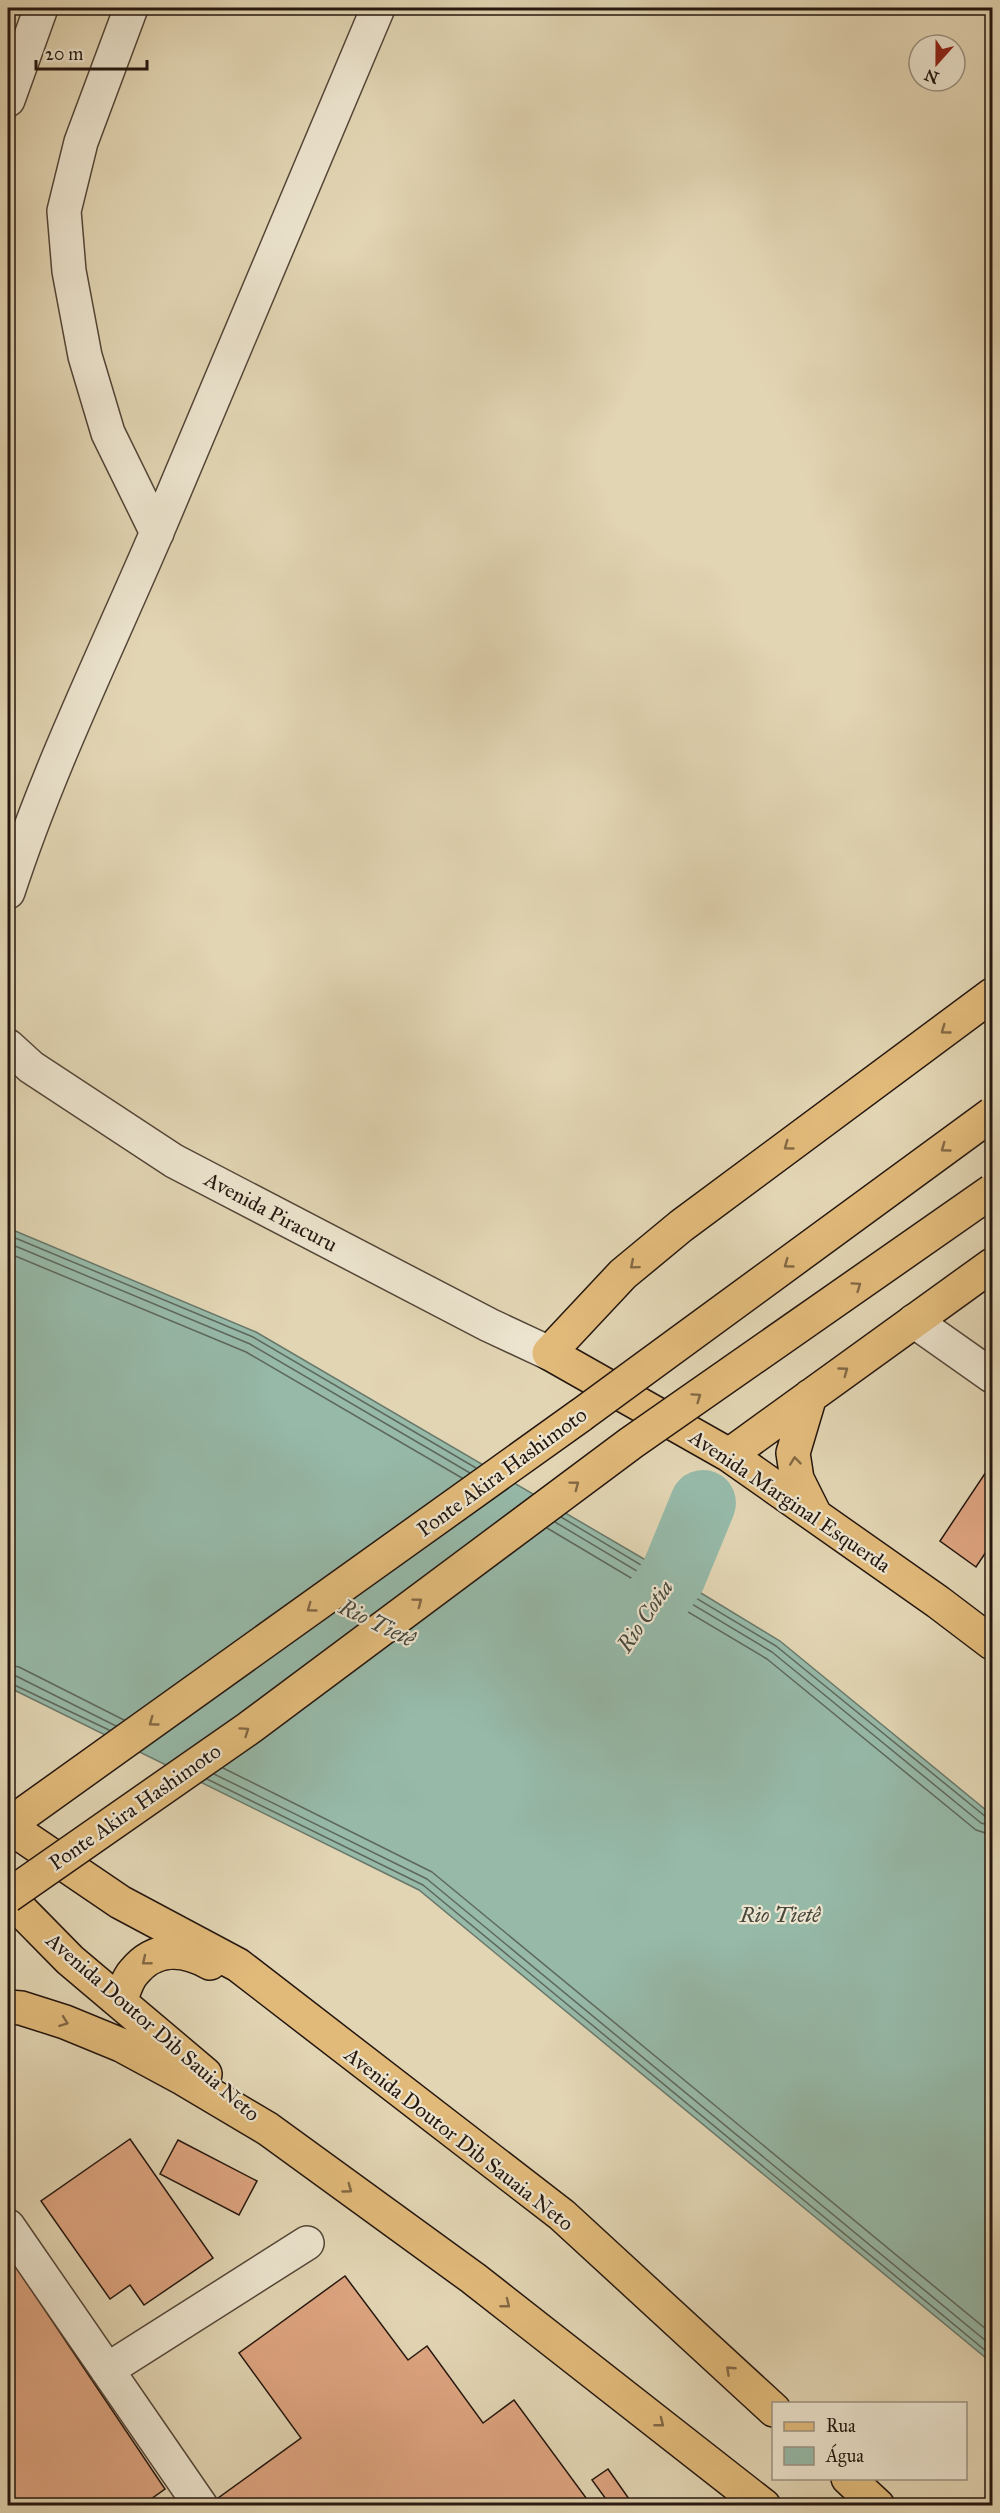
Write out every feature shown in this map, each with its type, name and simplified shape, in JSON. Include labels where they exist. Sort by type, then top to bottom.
[{"type":"main road","points":[[549,1353],[623,1274],[681,1226],[993,995]]},
{"type":"main road","name":"Ponte Akira Hashimoto","points":[[8,1826],[581,1415],[993,1114]]},
{"type":"main road","name":"Ponte Akira Hashimoto","points":[[8,1896],[249,1728],[631,1443],[993,1191]]},
{"type":"main road","points":[[729,1455],[993,1265]]},
{"type":"main road","name":"Avenida Marginal Esquerda","points":[[549,1353],[729,1455],[993,1643]]},
{"type":"main road","points":[[810,1396],[793,1454],[797,1479],[815,1515]]},
{"type":"main road","name":"Avenida Doutor Dib Sauaia Neto","points":[[8,1826],[120,1902],[237,1965],[562,2215],[772,2408]]},
{"type":"main road","name":"Avenida Doutor Dib Sauia Neto","points":[[8,1896],[70,1960],[301,2154]]},
{"type":"main road","points":[[120,2001],[133,1973],[152,1955],[178,1951],[199,1957],[376,2074]]},
{"type":"main road","points":[[8,2007],[21,2008],[65,2022],[121,2045],[268,2129],[472,2278],[764,2505]]},
{"type":"main road","points":[[850,2480],[878,2505]]},
{"type":"street","points":[[8,100],[41,8]]},
{"type":"street","points":[[131,8],[81,142],[64,211],[69,271],[85,356],[108,433],[157,533]]},
{"type":"street","points":[[8,892],[22,849],[65,743],[157,533],[378,8]]},
{"type":"street","name":"Avenida Piracuru","points":[[8,1046],[31,1067],[174,1161],[489,1325],[549,1353]]},
{"type":"street","points":[[914,1320],[993,1376]]},
{"type":"street","points":[[8,2226],[201,2505]]},
{"type":"street","points":[[107,2370],[307,2243]]},
{"type":"water","name":"Rio Tietê","points":[[8,1228],[256,1332],[673,1576],[780,1641],[992,1815],[992,2363],[419,1890],[8,1687]]},
{"type":"building","points":[[992,1463],[992,1543],[976,1567],[940,1541]]},
{"type":"building","points":[[130,2139],[213,2258],[144,2305],[130,2285],[110,2299],[41,2201]]},
{"type":"building","points":[[178,2140],[257,2181],[239,2215],[160,2174]]},
{"type":"building","points":[[8,2255],[165,2489],[141,2506],[11,2506],[8,2500]]},
{"type":"building","points":[[345,2276],[408,2360],[427,2346],[483,2423],[514,2400],[592,2506],[217,2506],[214,2501],[301,2438],[239,2353]]},
{"type":"building","points":[[608,2469],[634,2506],[611,2506],[592,2480]]},
{"type":"waterway","name":"Rio Cotia","points":[[621,1651],[673,1576],[703,1503]]}]
